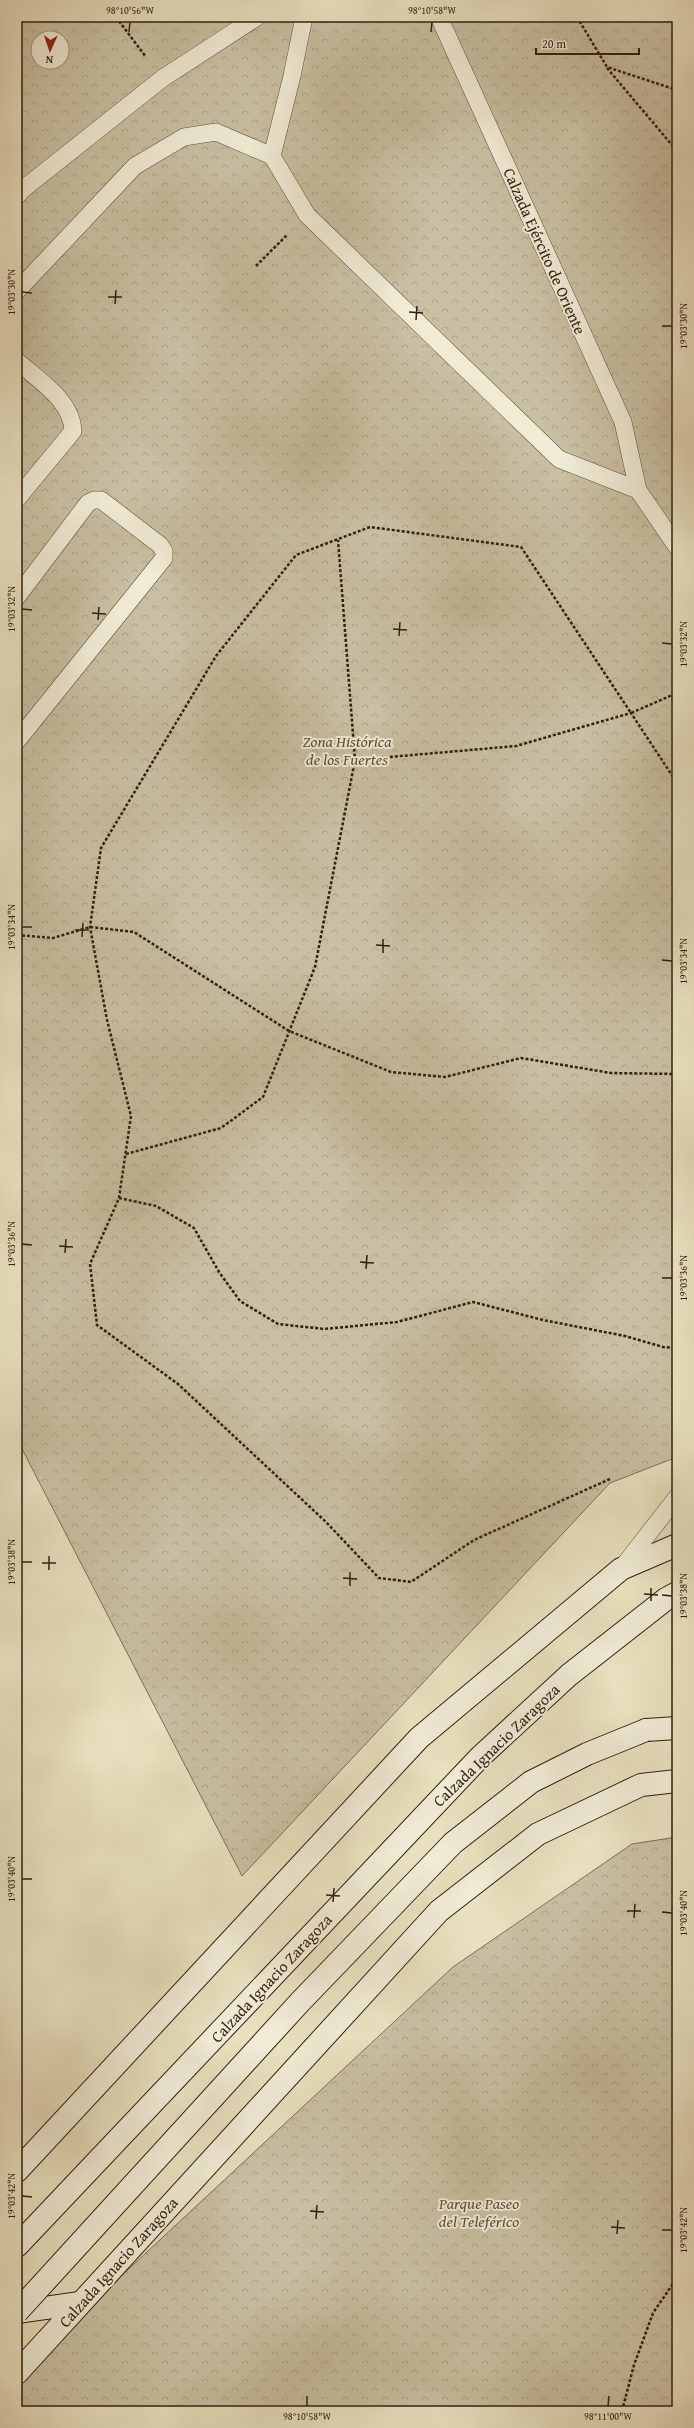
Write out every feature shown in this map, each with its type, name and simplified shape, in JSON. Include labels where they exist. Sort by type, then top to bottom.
[{"type":"main road","points":[[17,2171],[419,1738],[620,1569],[677,1546]]},
{"type":"main road","name":"Calzada Ignacio Zaragoza","points":[[17,2246],[480,1757],[569,1675],[671,1596]]},
{"type":"main road","points":[[17,2312],[81,2245],[300,2002],[453,1843],[531,1782],[588,1754],[646,1730],[677,1728]]},
{"type":"main road","name":"Calzada Ignacio Zaragoza","points":[[17,2373],[439,1911],[538,1834],[641,1785],[677,1781]]},
{"type":"main road","points":[[17,2312],[80,2303]]},
{"type":"lane","points":[[17,196],[23,189],[163,78],[257,17]]},
{"type":"lane","points":[[272,156],[292,76],[304,17]]},
{"type":"lane","name":"Calzada Ejército de Oriente","points":[[439,17],[623,422],[638,490]]},
{"type":"lane","points":[[17,292],[135,166],[184,137],[216,132],[272,156],[307,215],[559,459],[638,490],[677,547]]},
{"type":"lane","points":[[17,361],[67,406],[73,418],[74,431],[17,499]]},
{"type":"lane","points":[[17,597],[88,503],[94,500],[101,500],[160,545],[164,551],[164,558],[17,741]]},
{"type":"lane","points":[[620,1569],[677,1498]]},
{"type":"path","points":[[116,17],[163,78]]},
{"type":"path","points":[[577,17],[607,67],[677,151]]},
{"type":"path","points":[[607,67],[677,90]]},
{"type":"path","points":[[256,266],[307,215]]},
{"type":"path","points":[[610,1480],[474,1540],[411,1582],[379,1578],[326,1522],[178,1384],[97,1325],[90,1264],[119,1198],[131,1116],[107,1020],[90,927],[101,848],[216,656],[296,555],[370,527],[521,547],[677,783]]},
{"type":"path","points":[[126,1154],[221,1128],[263,1097],[315,967],[355,760],[338,540]]},
{"type":"path","points":[[355,760],[516,746],[631,713],[677,693]]},
{"type":"path","points":[[17,935],[53,938],[90,927],[134,932],[289,1031],[391,1072],[445,1077],[521,1058],[611,1073],[677,1074]]},
{"type":"path","points":[[119,1198],[156,1206],[194,1228],[219,1272],[240,1301],[278,1324],[324,1329],[397,1322],[473,1302],[543,1320],[625,1336],[663,1347],[677,1348]]},
{"type":"path","points":[[622,2411],[634,2365],[653,2313],[677,2278]]},
{"type":"green space","name":"Zona Histórica de los Fuertes","points":[[17,17],[677,17],[677,1457],[610,1483],[242,1876],[17,1439]]},
{"type":"green space","name":"Parque Paseo del Teleférico","points":[[677,1837],[677,2411],[17,2411],[17,2373],[453,1967],[632,1844]]}]
